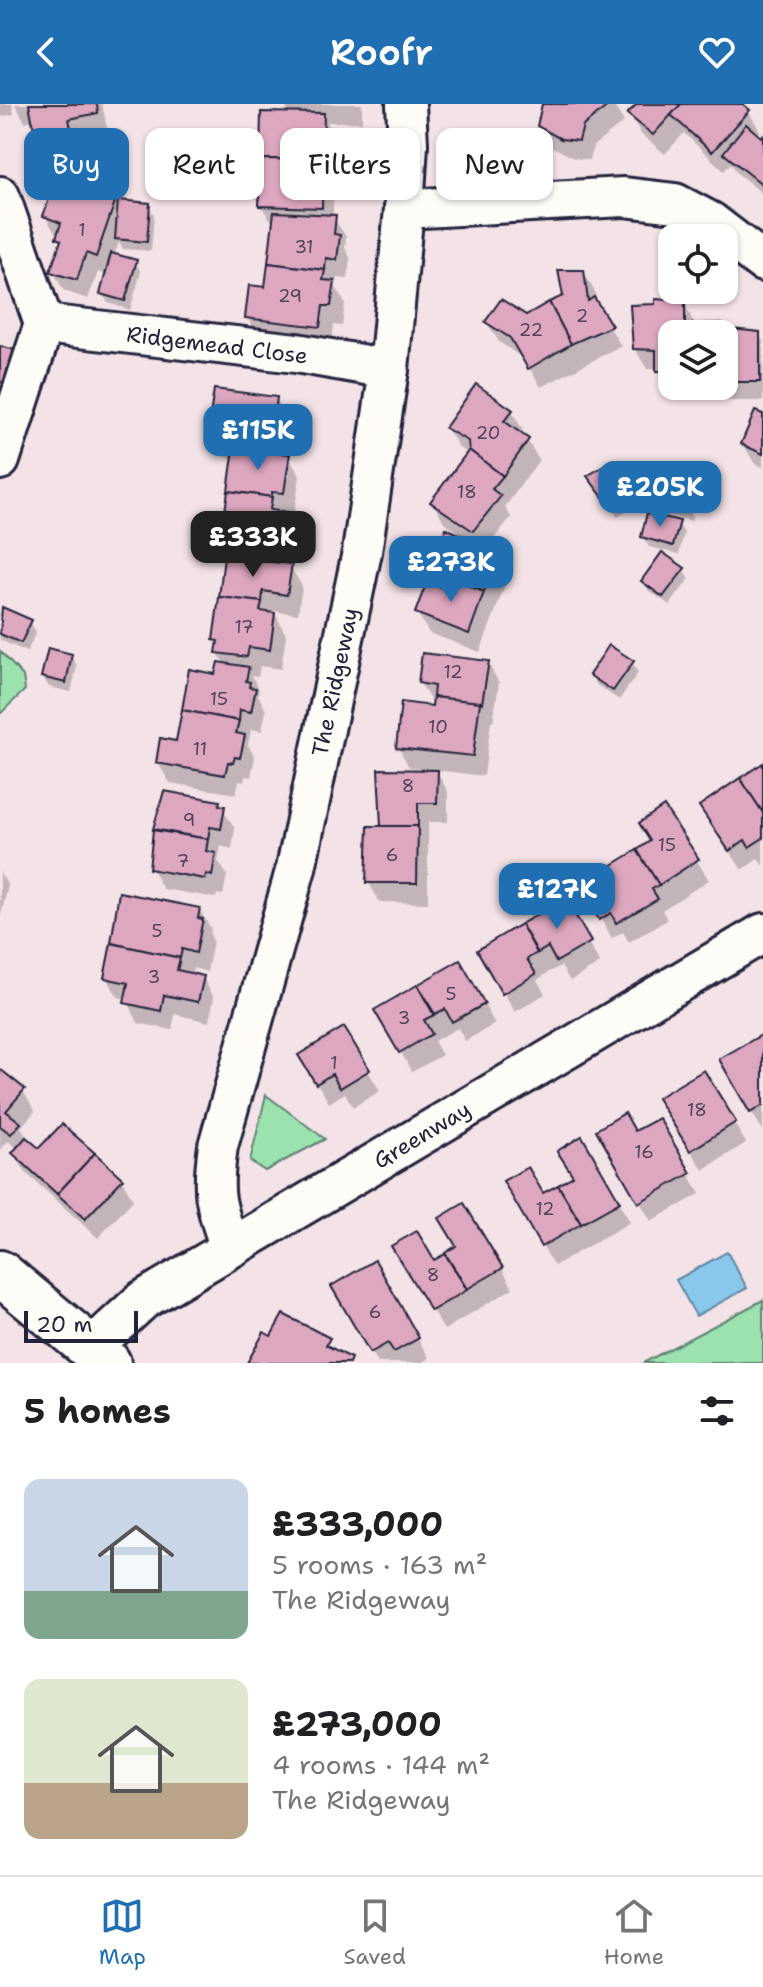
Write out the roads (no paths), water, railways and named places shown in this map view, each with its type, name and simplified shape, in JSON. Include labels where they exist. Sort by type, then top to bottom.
[{"type":"main road","points":[[0,1273],[99,1356]]},
{"type":"street","name":"The Ridgeway","points":[[230,1248],[214,1201],[213,1180],[218,1146],[296,868],[362,552],[389,369],[404,209],[408,144],[406,104]]},
{"type":"street","points":[[0,196],[44,324],[0,460]]},
{"type":"street","points":[[404,209],[624,197],[675,203],[711,222],[763,262]]},
{"type":"street","name":"Ridgemead Close","points":[[44,324],[296,353],[389,369]]},
{"type":"street","name":"Greenway","points":[[99,1356],[143,1300],[763,933]]},
{"type":"water","points":[[727,1252],[747,1288],[696,1316],[676,1280]]}]
